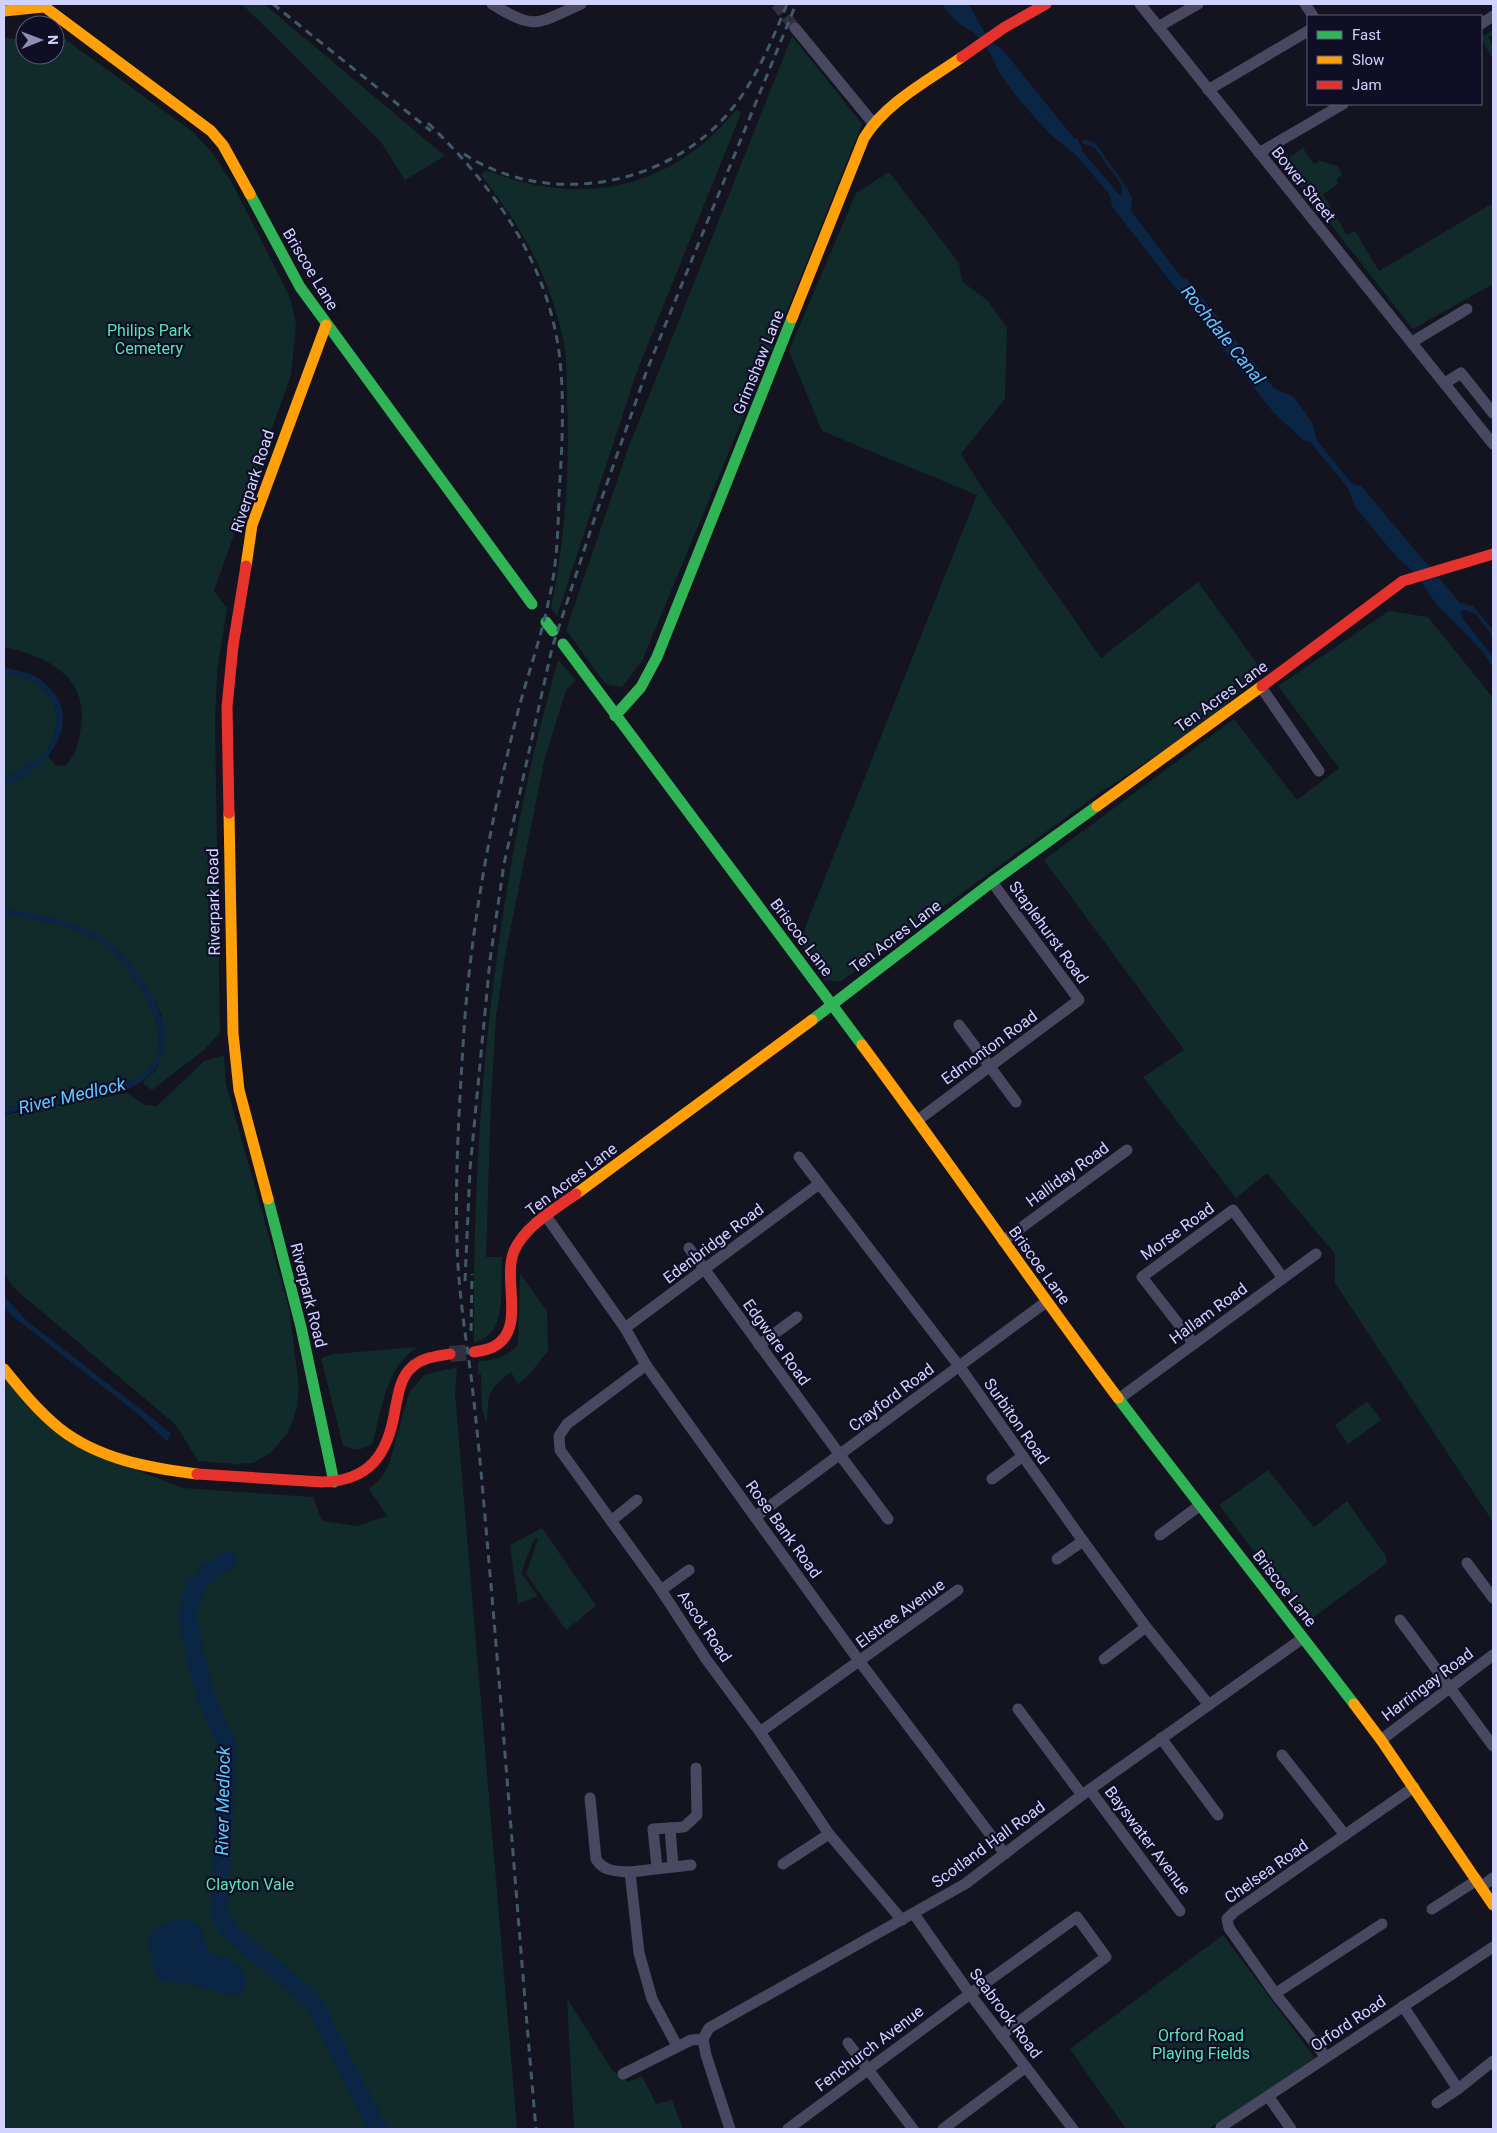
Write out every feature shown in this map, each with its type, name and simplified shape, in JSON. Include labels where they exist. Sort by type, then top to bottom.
[{"type":"street","points":[[492,4],[517,19],[530,22],[540,22],[581,4]]},
{"type":"street","name":"Grimshaw Lane","points":[[615,716],[641,686],[657,657],[864,138],[873,123],[906,97],[1005,27],[1046,4]]},
{"type":"street","name":"Bower Street","points":[[1140,4],[1493,444]]},
{"type":"street","points":[[1158,27],[1198,4]]},
{"type":"street","points":[[1306,4],[1312,15]]},
{"type":"street","name":"Briscoe Lane","points":[[4,11],[25,6],[42,5],[214,135],[223,145],[300,287],[532,604]]},
{"type":"street","points":[[1482,23],[1493,16]]},
{"type":"street","points":[[796,28],[873,123]]},
{"type":"street","points":[[1208,90],[1307,32]]},
{"type":"street","points":[[1259,153],[1341,105]]},
{"type":"street","points":[[1412,342],[1467,309]]},
{"type":"street","name":"Riverpark Road","points":[[326,325],[252,525],[227,707],[233,1042],[239,1090],[301,1327],[334,1482]]},
{"type":"street","points":[[1445,383],[1461,373],[1493,413]]},
{"type":"street","name":"Ten Acres Lane","points":[[474,1352],[489,1350],[499,1345],[506,1338],[510,1323],[510,1279],[514,1252],[526,1234],[546,1216],[832,1004],[992,882],[1261,687],[1403,581],[1493,554]]},
{"type":"street","name":"Briscoe Lane","points":[[562,644],[918,1120],[1046,1302],[1120,1398],[1199,1506],[1381,1740],[1493,1905]]},
{"type":"street","points":[[1261,687],[1320,770]]},
{"type":"street","name":"Staplehurst Road","points":[[992,882],[1079,1000]]},
{"type":"street","name":"Edmonton Road","points":[[918,1120],[1079,1000]]},
{"type":"street","points":[[959,1024],[1016,1102]]},
{"type":"street","name":"Halliday Road","points":[[1003,1241],[1127,1150]]},
{"type":"street","name":"Surbiton Road","points":[[799,1156],[958,1366],[1146,1627],[1209,1705]]},
{"type":"street","name":"Edenbridge Road","points":[[626,1328],[819,1184]]},
{"type":"street","name":"Morse Road","points":[[1194,1344],[1142,1277],[1233,1210],[1283,1278]]},
{"type":"street","name":"Rose Bank Road","points":[[546,1216],[626,1328],[646,1365],[755,1517],[860,1662],[1006,1854]]},
{"type":"street","name":"Edgware Road","points":[[690,1248],[759,1345],[888,1519]]},
{"type":"street","name":"Hallam Road","points":[[1120,1398],[1316,1254]]},
{"type":"street","name":"Crayford Road","points":[[755,1517],[1046,1302]]},
{"type":"street","points":[[759,1345],[797,1318]]},
{"type":"street","points":[[4,1369],[55,1426],[82,1443],[104,1453],[156,1468],[227,1476],[334,1482],[364,1471],[378,1459],[389,1437],[402,1382],[407,1370],[424,1358],[450,1354]]},
{"type":"street","name":"Ascot Road","points":[[646,1365],[567,1424],[559,1436],[560,1450],[661,1590],[706,1659],[760,1732],[830,1834],[902,1920]]},
{"type":"street","points":[[992,1479],[1023,1456]]},
{"type":"street","points":[[611,1521],[637,1500]]},
{"type":"street","points":[[1160,1535],[1199,1506]]},
{"type":"street","points":[[1058,1559],[1083,1541]]},
{"type":"street","points":[[1466,1563],[1493,1598]]},
{"type":"street","points":[[661,1590],[689,1570]]},
{"type":"street","name":"Elstree Avenue","points":[[760,1732],[958,1590]]},
{"type":"street","points":[[1400,1620],[1493,1746]]},
{"type":"street","points":[[1104,1659],[1146,1627]]},
{"type":"street","name":"Scotland Hall Road","points":[[703,2040],[710,2028],[965,1884],[1086,1792],[1303,1638]]},
{"type":"street","name":"Harringay Road","points":[[1381,1740],[1493,1655]]},
{"type":"street","name":"Bayswater Avenue","points":[[1018,1709],[1180,1911]]},
{"type":"street","points":[[1161,1738],[1218,1815]]},
{"type":"street","points":[[1282,1756],[1345,1835]]},
{"type":"street","points":[[657,1868],[653,1829],[684,1827],[697,1815],[696,1768]]},
{"type":"street","name":"Chelsea Road","points":[[1326,2058],[1229,1928],[1228,1919],[1234,1912],[1414,1787]]},
{"type":"street","points":[[590,1798],[596,1859],[601,1866],[612,1871],[630,1872],[690,1865]]},
{"type":"street","points":[[670,1828],[673,1866]]},
{"type":"street","points":[[783,1864],[830,1834]]},
{"type":"street","points":[[630,1872],[639,1953],[652,1999],[677,2046]]},
{"type":"street","points":[[1432,1909],[1479,1883],[1493,1878]]},
{"type":"street","name":"Seabrook Road","points":[[914,1914],[970,1994],[1073,2129]]},
{"type":"street","name":"Fenchurch Avenue","points":[[788,2129],[1077,1917],[1106,1957],[1001,2035]]},
{"type":"street","points":[[1276,1993],[1382,1924]]},
{"type":"street","name":"Orford Road","points":[[1221,2127],[1493,1947]]},
{"type":"street","points":[[1403,2006],[1458,2089]]},
{"type":"street","points":[[623,2074],[691,2040],[703,2040],[730,2129]]},
{"type":"street","points":[[848,2043],[913,2129]]},
{"type":"street","points":[[1437,2103],[1493,2061]]},
{"type":"street","points":[[942,2129],[1026,2067]]},
{"type":"street","points":[[1268,2096],[1291,2129]]},
{"type":"green space","points":[[242,4],[264,4],[445,156],[405,180],[381,142]]},
{"type":"green space","points":[[1493,30],[1493,34],[1488,37],[1493,45],[1493,55],[1491,56],[1482,37]]},
{"type":"green space","points":[[792,36],[862,124],[773,346],[642,661],[622,687],[608,685],[566,630],[628,449]]},
{"type":"green space","name":"Philips Park Cemetery","points":[[4,37],[15,39],[15,65],[65,65],[65,39],[193,132],[214,155],[232,183],[288,293],[296,325],[291,375],[214,591],[227,608],[217,672],[215,722],[220,1033],[204,1050],[152,1090],[144,1084],[144,1080],[154,1072],[159,1063],[162,1015],[132,966],[121,953],[79,926],[4,908],[4,786],[20,777],[48,756],[55,765],[65,766],[75,753],[78,743],[82,709],[78,694],[71,682],[61,671],[35,656],[4,647]]},
{"type":"green space","points":[[737,110],[741,113],[636,374],[557,616],[551,608],[563,531],[568,453],[567,372],[564,344],[551,297],[533,254],[496,194],[481,175],[485,170],[541,186],[568,189],[622,184],[649,176],[674,164],[704,143]]},
{"type":"green space","points":[[1303,148],[1314,164],[1320,161],[1338,166],[1342,175],[1336,179],[1338,184],[1323,194],[1347,235],[1355,231],[1379,271],[1493,203],[1493,284],[1413,329],[1287,169],[1289,158]]},
{"type":"green space","points":[[889,172],[959,263],[962,282],[986,299],[1007,327],[1005,399],[961,454],[981,486],[1101,658],[1198,582],[1263,672],[1206,722],[1091,799],[840,982],[824,980],[799,943],[977,495],[822,431],[789,351],[856,193]]},
{"type":"green space","points":[[1389,611],[1428,617],[1493,698],[1493,1522],[1335,1283],[1335,1254],[1267,1173],[1236,1198],[1143,1077],[1184,1050],[1044,860],[1234,719],[1297,800],[1339,768],[1278,686]]},
{"type":"green space","points":[[558,660],[576,680],[566,690],[545,757],[506,951],[496,1017],[491,1100],[486,1257],[502,1257],[499,1315],[493,1330],[487,1336],[474,1343],[476,1191],[487,1040],[496,964],[521,814],[539,730]]},
{"type":"green space","points":[[4,673],[19,676],[43,689],[54,707],[56,728],[53,739],[40,757],[4,780]]},
{"type":"green space","points":[[4,914],[53,923],[89,935],[111,951],[125,966],[149,1003],[157,1023],[159,1043],[154,1060],[142,1074],[127,1083],[93,1094],[4,1109]]},
{"type":"green space","points":[[224,1055],[226,1084],[289,1308],[299,1386],[297,1407],[287,1434],[270,1453],[253,1463],[235,1464],[198,1461],[176,1425],[14,1288],[4,1273],[4,1115],[127,1093],[145,1105],[157,1106],[204,1061]]},
{"type":"green space","points":[[520,1273],[547,1311],[548,1351],[528,1376],[518,1384],[511,1372],[497,1384],[490,1394],[487,1424],[482,1408],[481,1374],[478,1374],[478,1361],[505,1355],[518,1344]]},
{"type":"green space","points":[[418,1347],[407,1355],[392,1377],[386,1390],[372,1444],[358,1449],[343,1445],[321,1358],[333,1354]]},
{"type":"green space","name":"Clayton Vale","points":[[457,1367],[455,1394],[517,2129],[4,2129],[4,1378],[62,1437],[133,1469],[184,1488],[313,1497],[322,1521],[358,1526],[387,1516],[369,1489],[382,1477],[389,1464],[409,1393],[424,1375]]},
{"type":"green space","points":[[1367,1401],[1381,1420],[1348,1444],[1335,1425]]},
{"type":"green space","points":[[1268,1470],[1314,1527],[1347,1501],[1386,1556],[1387,1563],[1307,1622],[1219,1505]]},
{"type":"green space","points":[[542,1528],[596,1606],[566,1630],[526,1574],[538,1539],[534,1539],[521,1573],[538,1596],[518,1604],[510,1545]]},
{"type":"green space","name":"Orford Road Playing Fields","points":[[1223,1935],[1315,2058],[1208,2129],[1126,2129],[1070,2049]]},
{"type":"green space","points":[[567,1998],[612,2070],[628,2082],[642,2076],[656,2104],[672,2100],[683,2129],[574,2129]]},
{"type":"water","name":"Rochdale Canal","points":[[941,4],[968,4],[986,35],[1002,49],[1074,138],[1078,139],[1083,152],[1120,196],[1122,193],[1121,184],[1094,147],[1083,144],[1083,139],[1095,143],[1127,188],[1132,198],[1131,211],[1182,278],[1187,279],[1274,388],[1294,397],[1313,424],[1316,439],[1352,484],[1361,486],[1460,603],[1473,606],[1493,630],[1493,637],[1476,614],[1464,610],[1460,612],[1464,620],[1493,657],[1493,669],[1474,642],[1441,609],[1415,573],[1399,560],[1355,507],[1348,488],[1310,442],[1303,440],[1273,412],[1124,222],[1112,206],[1110,195],[1077,156],[1049,133],[1020,101],[1000,74],[990,53],[974,33],[958,23]]},
{"type":"water","points":[[4,667],[37,677],[49,687],[58,699],[62,713],[62,727],[58,740],[41,764],[17,781],[4,786],[4,780],[36,760],[48,748],[56,728],[56,717],[50,697],[43,689],[19,676],[4,673]]},
{"type":"water","points":[[4,908],[60,920],[92,931],[109,942],[126,958],[142,978],[154,1000],[163,1023],[165,1045],[158,1065],[142,1081],[106,1096],[80,1102],[22,1110],[4,1115],[4,1109],[93,1094],[127,1083],[142,1074],[154,1060],[159,1043],[157,1023],[149,1003],[125,966],[111,951],[89,935],[53,923],[4,914]]},
{"type":"water","points":[[4,1296],[26,1320],[171,1433],[167,1441],[138,1414],[11,1315],[4,1306]]},
{"type":"water","points":[[175,1919],[186,1919],[200,1925],[208,1952],[227,1957],[246,1973],[242,1994],[221,1993],[194,1985],[156,1980],[148,1939],[160,1926]]},
{"type":"waterway","name":"River Medlock","points":[[228,1560],[211,1571],[194,1589],[187,1616],[205,1697],[228,1746],[219,1911],[226,1927],[234,1935],[312,2000],[378,2129]]},
{"type":"tunnel","points":[[776,4],[795,28]]},
{"type":"tunnel","points":[[450,1354],[474,1352]]},
{"type":"railway","points":[[273,4],[431,131]]},
{"type":"railway","points":[[464,154],[496,171],[530,181],[565,184],[601,182],[636,174],[669,160],[699,141],[735,105],[761,63],[787,4]]},
{"type":"railway","points":[[465,1281],[470,1169],[490,960],[504,864],[552,648],[593,523],[647,370],[796,4]]},
{"type":"railway","points":[[428,123],[452,147],[495,199],[529,255],[542,286],[552,318],[559,352],[562,388],[558,535],[554,573],[542,629],[520,704],[489,840],[470,964],[463,1046],[457,1193],[459,1276],[474,1398],[482,1485],[536,2129]]},
{"type":"railway","points":[[471,1331],[472,1274]]},
{"type":"traffic: fast","points":[[250,194],[300,287],[532,604]]},
{"type":"traffic: fast","points":[[615,716],[641,687],[657,657],[792,318]]},
{"type":"traffic: fast","points":[[546,622],[553,631]]},
{"type":"traffic: fast","points":[[563,644],[862,1045]]},
{"type":"traffic: fast","points":[[812,1020],[992,882],[1097,806]]},
{"type":"traffic: fast","points":[[268,1199],[301,1327],[334,1482]]},
{"type":"traffic: fast","points":[[1118,1398],[1354,1704]]},
{"type":"traffic: slow","points":[[41,4],[211,131],[223,145],[250,194]]},
{"type":"traffic: slow","points":[[4,11],[43,7]]},
{"type":"traffic: slow","points":[[792,318],[864,138],[873,125],[896,103],[962,57]]},
{"type":"traffic: slow","points":[[246,566],[252,525],[326,325]]},
{"type":"traffic: slow","points":[[1097,806],[1262,686]]},
{"type":"traffic: slow","points":[[229,813],[233,1033],[239,1090],[268,1199]]},
{"type":"traffic: slow","points":[[576,1194],[812,1020]]},
{"type":"traffic: slow","points":[[862,1045],[1118,1398]]},
{"type":"traffic: slow","points":[[4,1369],[44,1415],[74,1439],[107,1455],[161,1469],[197,1474]]},
{"type":"traffic: slow","points":[[1354,1704],[1381,1740],[1493,1905]]},
{"type":"traffic: jam","points":[[962,57],[1005,27],[1046,4]]},
{"type":"traffic: jam","points":[[1262,686],[1403,581],[1493,554]]},
{"type":"traffic: jam","points":[[229,813],[227,707],[233,646],[246,566]]},
{"type":"traffic: jam","points":[[474,1352],[493,1347],[503,1339],[509,1329],[512,1304],[511,1263],[519,1242],[541,1219],[576,1194]]},
{"type":"traffic: jam","points":[[197,1474],[322,1482],[353,1477],[374,1462],[381,1452],[392,1426],[400,1388],[407,1372],[424,1360],[450,1354]]}]
